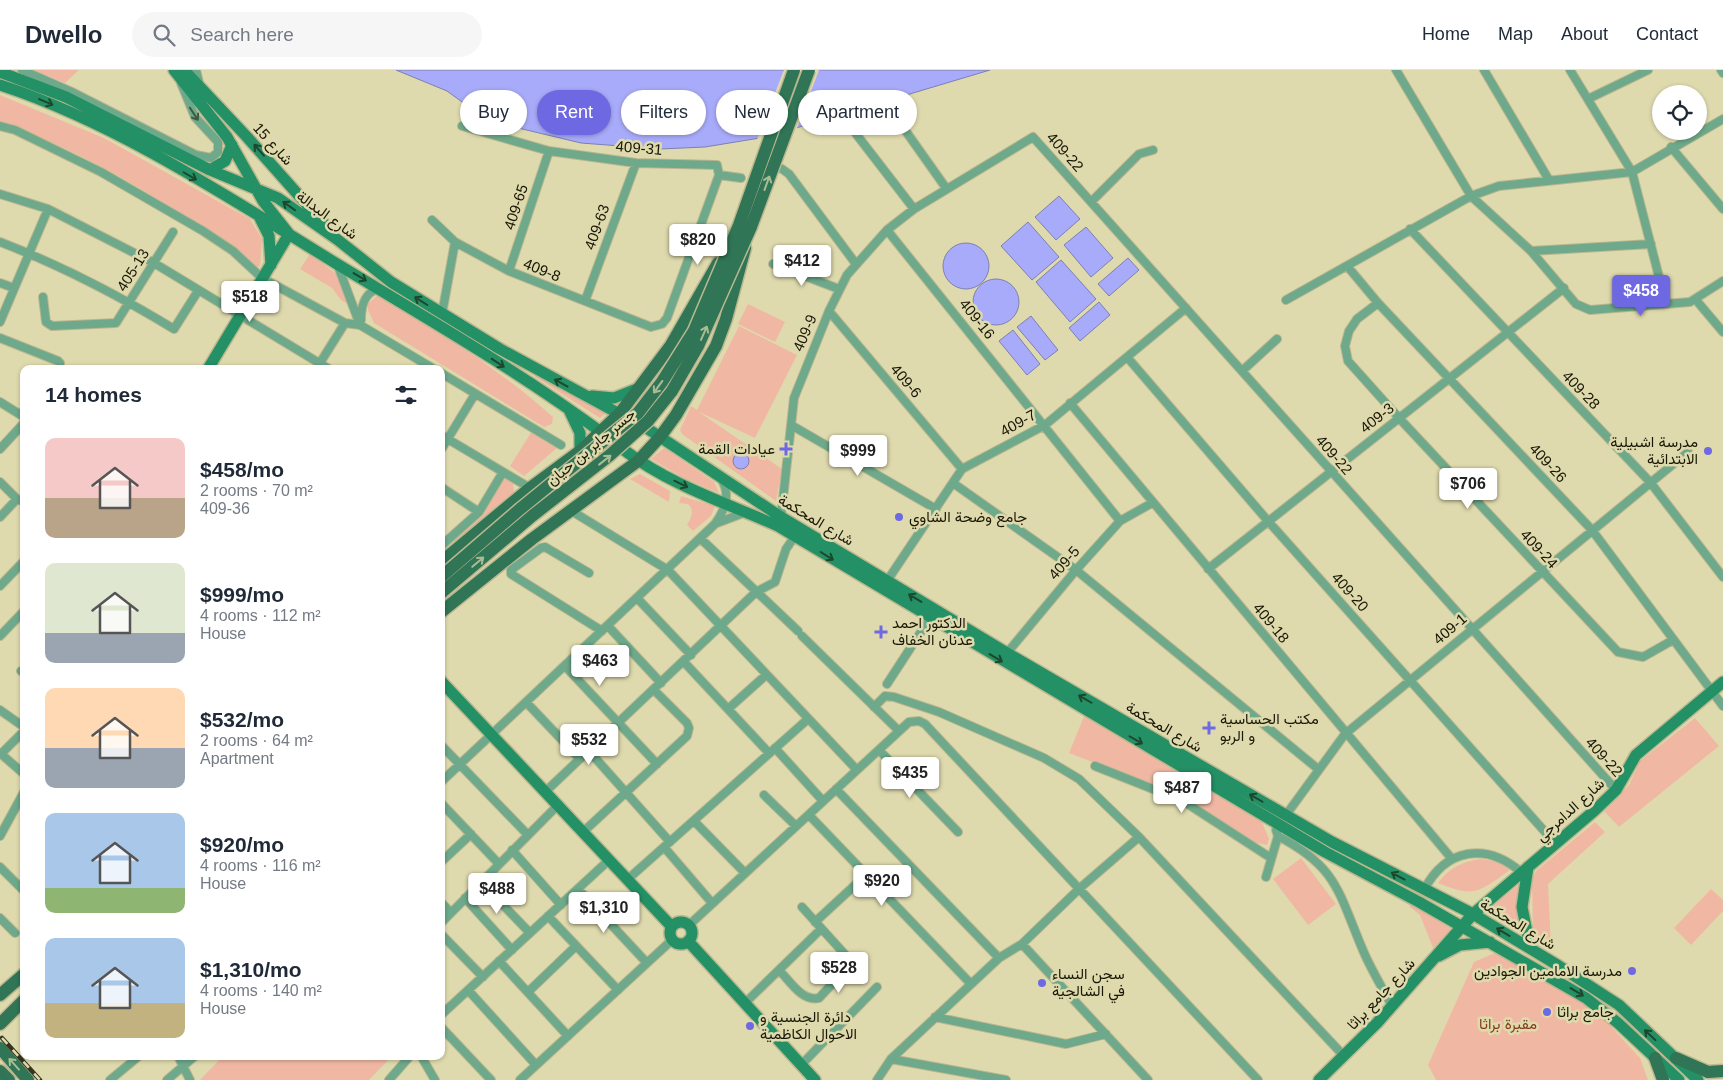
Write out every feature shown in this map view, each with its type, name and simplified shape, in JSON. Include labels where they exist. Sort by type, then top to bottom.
[{"type":"main road","name":"شارع 15","points":[[174,70],[197,90],[338,240]]},
{"type":"main road","name":"شارع 15","points":[[184,70],[232,145],[256,189],[289,234]]},
{"type":"main road","name":"جسر جابر بن حيان","points":[[445,574],[520,508],[638,413],[688,342],[745,226],[794,70]]},
{"type":"main road","name":"جسر جابر بن حيان","points":[[445,590],[532,516],[610,455],[648,421],[672,391],[698,346],[809,70]]},
{"type":"main road","name":"شارع البدالة","points":[[0,72],[66,97],[210,170],[278,198],[338,240],[377,272],[442,314],[622,415]]},
{"type":"main road","points":[[0,85],[53,105],[140,148],[259,216],[378,288],[568,408],[603,434]]},
{"type":"main road","points":[[210,170],[225,161],[232,145]]},
{"type":"main road","points":[[259,216],[269,236],[270,265]]},
{"type":"main road","points":[[445,559],[530,488],[603,434],[622,415],[671,345],[745,226]]},
{"type":"main road","points":[[445,609],[532,539],[638,461],[660,436],[676,415],[708,360],[726,319],[745,226]]},
{"type":"main road","points":[[210,365],[289,234]]},
{"type":"main road","points":[[584,395],[614,398],[642,386]]},
{"type":"main road","points":[[568,408],[580,433],[580,451]]},
{"type":"main road","name":"شارع المحكمة","points":[[648,429],[782,517],[1007,653],[1325,852],[1461,925],[1586,998],[1618,1023],[1679,1080]]},
{"type":"main road","name":"شارع المحكمة","points":[[624,450],[638,461],[682,485],[726,502],[795,536],[1281,825],[1473,914],[1530,947],[1618,1005],[1698,1080]]},
{"type":"main road","name":"شارع الدامرجي","points":[[1473,914],[1616,790],[1636,755],[1723,682]]},
{"type":"main road","points":[[445,685],[672,927]]},
{"type":"main road","points":[[1524,870],[1522,907],[1530,947]]},
{"type":"main road","name":"شارع جامع براثا","points":[[1320,1080],[1392,1006],[1461,925],[1473,914]]},
{"type":"main road","points":[[680,923],[688,926],[692,934],[688,941],[679,944],[672,940],[670,934],[672,927],[680,923]]},
{"type":"main road","points":[[688,941],[815,1080]]},
{"type":"main road","points":[[1430,963],[1460,945],[1490,942]]},
{"type":"main road","points":[[0,995],[20,978]]},
{"type":"main road","points":[[0,1024],[20,1004]]},
{"type":"main road","points":[[0,1048],[28,1080]]},
{"type":"main road","points":[[1655,1058],[1663,1080]]},
{"type":"main road","points":[[1676,1058],[1699,1070],[1723,1071]]},
{"type":"main road","points":[[0,1071],[8,1080]]},
{"type":"street","points":[[22,70],[72,92],[196,155],[211,158],[218,152],[218,142],[195,117],[174,70]]},
{"type":"street","points":[[196,70],[197,90]]},
{"type":"street","points":[[1396,70],[1471,196],[1531,251],[1576,304],[1590,310],[1696,300],[1723,281]]},
{"type":"street","points":[[1484,70],[1549,180]]},
{"type":"street","points":[[1570,70],[1632,172],[1666,304]]},
{"type":"street","points":[[1588,99],[1648,70]]},
{"type":"street","points":[[1286,300],[1348,267],[1410,229],[1471,196],[1499,186],[1632,172],[1671,147],[1723,119]]},
{"type":"street","points":[[0,126],[15,130],[101,172],[195,226],[233,251],[262,278],[345,323],[360,324],[427,365]]},
{"type":"street","name":"409-31","points":[[493,135],[549,151],[636,163],[717,165],[720,169],[720,176]]},
{"type":"street","points":[[857,135],[914,209]]},
{"type":"street","points":[[908,135],[946,188]]},
{"type":"street","name":"409-9","points":[[782,517],[794,398],[839,289],[856,264],[887,230],[946,188],[1032,137]]},
{"type":"street","name":"409-22","points":[[1032,137],[1616,790]]},
{"type":"street","points":[[1671,147],[1723,209]]},
{"type":"street","points":[[1091,202],[1139,154],[1153,150]]},
{"type":"street","name":"409-65","points":[[509,272],[549,151]]},
{"type":"street","name":"409-63","points":[[584,301],[636,163]]},
{"type":"street","points":[[782,168],[789,174],[856,264]]},
{"type":"street","points":[[720,176],[741,178]]},
{"type":"street","name":"409-8","points":[[432,220],[455,242],[509,272],[651,327],[662,324],[667,318],[720,176]]},
{"type":"street","points":[[0,194],[48,209],[154,263],[323,365]]},
{"type":"street","points":[[0,322],[48,209]]},
{"type":"street","name":"409-28","points":[[1410,229],[1650,482],[1723,577]]},
{"type":"street","name":"409-16","points":[[887,230],[1045,424],[1120,521]]},
{"type":"street","name":"405-13","points":[[43,298],[46,322],[52,326],[116,323],[173,232]]},
{"type":"street","points":[[0,242],[30,253],[130,302],[174,329],[198,291]]},
{"type":"street","points":[[442,314],[455,242]]},
{"type":"street","points":[[1531,251],[1651,244]]},
{"type":"street","points":[[337,264],[360,324]]},
{"type":"street","points":[[774,264],[839,289]]},
{"type":"street","name":"409-26","points":[[1348,267],[1378,303],[1592,530],[1723,706]]},
{"type":"street","points":[[0,282],[14,288]]},
{"type":"street","points":[[360,324],[364,301],[372,290],[378,288]]},
{"type":"street","name":"409-3","points":[[1208,568],[1564,288]]},
{"type":"street","points":[[1696,300],[1723,332]]},
{"type":"street","name":"409-24","points":[[1378,303],[1357,320],[1349,331],[1345,346],[1348,361],[1398,418],[1618,652],[1643,657],[1673,640]]},
{"type":"street","name":"409-7","points":[[887,581],[962,469],[1045,424],[1186,308]]},
{"type":"street","name":"409-6","points":[[829,311],[962,469]]},
{"type":"street","points":[[320,363],[345,323]]},
{"type":"street","points":[[0,338],[58,361],[60,365]]},
{"type":"street","points":[[1242,371],[1277,339]]},
{"type":"street","name":"409-20","points":[[1127,357],[1268,521],[1556,843]]},
{"type":"street","points":[[445,375],[561,445]]},
{"type":"street","points":[[445,436],[475,394]]},
{"type":"street","points":[[0,402],[20,414]]},
{"type":"street","name":"409-18","points":[[1070,403],[1345,734],[1452,859]]},
{"type":"street","points":[[791,425],[936,509]]},
{"type":"street","points":[[0,448],[20,426]]},
{"type":"street","points":[[445,438],[530,488]]},
{"type":"street","name":"409-1","points":[[1266,877],[1281,825],[1318,769],[1345,734],[1688,452]]},
{"type":"street","points":[[445,542],[479,512],[503,472]]},
{"type":"street","points":[[716,524],[726,502],[726,488],[719,477]]},
{"type":"street","points":[[0,482],[20,500],[0,517]]},
{"type":"street","points":[[953,483],[1076,570],[1318,769]]},
{"type":"street","points":[[445,490],[479,512]]},
{"type":"street","name":"409-5","points":[[1007,653],[1076,570],[1120,521],[1152,503]]},
{"type":"street","points":[[570,510],[668,570],[857,770]]},
{"type":"street","points":[[445,778],[716,524],[747,512]]},
{"type":"street","points":[[545,792],[756,592],[775,582],[786,549],[795,536]]},
{"type":"street","points":[[701,539],[899,731]]},
{"type":"street","points":[[589,573],[546,547],[528,557],[511,570],[511,574],[605,628],[662,683]]},
{"type":"street","points":[[0,586],[20,565]]},
{"type":"street","points":[[637,598],[690,655]]},
{"type":"street","points":[[0,636],[20,615]]},
{"type":"street","points":[[887,684],[930,618]]},
{"type":"street","points":[[684,662],[728,709],[823,802]]},
{"type":"street","points":[[565,666],[657,764]]},
{"type":"street","points":[[728,709],[766,675]]},
{"type":"street","points":[[584,832],[687,736],[689,728],[687,723],[654,690]]},
{"type":"street","points":[[874,707],[885,696],[925,707],[1044,758],[1080,779],[1139,837],[1343,1055]]},
{"type":"street","points":[[526,702],[580,759]]},
{"type":"street","points":[[919,721],[925,707]]},
{"type":"street","points":[[0,710],[20,724]]},
{"type":"street","points":[[628,879],[808,719]]},
{"type":"street","points":[[688,926],[909,722],[919,721],[924,724],[1080,888],[1258,1080]]},
{"type":"street","points":[[20,735],[0,754],[20,771]]},
{"type":"street","points":[[445,749],[527,834]]},
{"type":"street","points":[[879,750],[958,832]]},
{"type":"street","points":[[589,751],[670,842]]},
{"type":"street","points":[[1095,766],[1183,802],[1271,858]]},
{"type":"street","points":[[836,789],[999,958]]},
{"type":"street","points":[[764,795],[796,826]]},
{"type":"street","points":[[0,836],[3,821],[20,798]]},
{"type":"street","points":[[445,919],[527,834],[558,805]]},
{"type":"street","points":[[445,807],[498,864]]},
{"type":"street","points":[[809,815],[971,984]]},
{"type":"street","points":[[694,820],[745,873]]},
{"type":"street","points":[[1281,825],[1331,875],[1350,913],[1362,949],[1392,1006]]},
{"type":"street","points":[[445,858],[471,834]]},
{"type":"street","points":[[877,1080],[891,1059],[935,1017],[999,958],[1022,944],[1080,888],[1139,837]]},
{"type":"street","points":[[664,847],[712,903]]},
{"type":"street","points":[[512,850],[561,904]]},
{"type":"street","points":[[1424,890],[1436,872],[1452,859],[1466,854],[1481,853],[1496,856],[1524,870]]},
{"type":"street","points":[[445,1011],[609,860]]},
{"type":"street","points":[[0,867],[20,888]]},
{"type":"street","points":[[815,922],[866,875]]},
{"type":"street","points":[[481,882],[530,933]]},
{"type":"street","points":[[578,889],[647,963]]},
{"type":"street","points":[[465,898],[512,950]]},
{"type":"street","points":[[445,906],[451,913]]},
{"type":"street","points":[[779,970],[804,997],[812,999],[819,998],[850,965],[850,960],[802,907]]},
{"type":"street","points":[[548,916],[618,990]]},
{"type":"street","points":[[0,918],[15,934]]},
{"type":"street","points":[[745,1002],[821,929]]},
{"type":"street","points":[[445,938],[482,977]]},
{"type":"street","points":[[520,1080],[672,940]]},
{"type":"street","points":[[1022,944],[1148,1080]]},
{"type":"street","points":[[528,992],[576,946]]},
{"type":"street","points":[[500,961],[568,1036]]},
{"type":"street","points":[[801,1065],[877,987]]},
{"type":"street","points":[[468,990],[536,1066]]},
{"type":"street","points":[[935,1017],[1066,1044],[1106,1034]]},
{"type":"street","points":[[445,1031],[491,1080]]},
{"type":"street","points":[[891,1059],[1006,1080]]},
{"type":"street","points":[[110,1080],[134,1060]]},
{"type":"street","points":[[181,1060],[190,1080]]},
{"type":"street","points":[[167,1080],[191,1060]]},
{"type":"street","points":[[389,1080],[406,1060]]},
{"type":"street","points":[[423,1060],[435,1080]]},
{"type":"green space","points":[[34,70],[79,70],[65,83]]},
{"type":"green space","points":[[0,95],[104,138],[250,219],[262,239],[260,266],[256,267],[165,204],[101,167],[68,150],[0,122]]},
{"type":"green space","points":[[310,254],[339,276],[349,305],[341,300],[332,288],[300,269]]},
{"type":"green space","points":[[378,295],[447,337],[532,399],[553,417],[552,424],[544,427],[374,323],[368,310],[368,304]]},
{"type":"green space","points":[[748,304],[785,322],[775,342],[738,324]]},
{"type":"green space","points":[[739,326],[797,355],[755,438],[699,412],[782,469],[776,501],[682,434],[680,430],[691,406],[697,410]]},
{"type":"green space","points":[[535,374],[606,413],[600,418],[535,377]]},
{"type":"green space","points":[[532,431],[557,448],[524,476],[510,466]]},
{"type":"green space","points":[[664,448],[714,482],[719,493],[684,478],[651,459]]},
{"type":"green space","points":[[640,474],[670,491],[669,502],[630,479]]},
{"type":"green space","points":[[504,477],[513,482],[514,492],[455,541],[453,538]]},
{"type":"green space","points":[[681,496],[715,506],[711,516],[693,531],[687,525],[692,511],[688,504],[679,503]]},
{"type":"green space","points":[[1085,714],[1256,814],[1262,822],[1269,839],[1267,845],[1253,842],[1173,793],[1069,753]]},
{"type":"green space","points":[[1695,718],[1719,746],[1619,827],[1604,811],[1629,785],[1640,761]]},
{"type":"green space","points":[[1595,822],[1605,832],[1548,884],[1551,946],[1533,936],[1532,880],[1536,871]]},
{"type":"green space","points":[[1301,858],[1336,904],[1308,925],[1273,879]]},
{"type":"green space","points":[[1481,859],[1500,862],[1510,870],[1483,888],[1476,890],[1460,890],[1438,883],[1457,866],[1468,861]]},
{"type":"green space","points":[[1520,884],[1517,899],[1518,931],[1485,912]]},
{"type":"green space","points":[[1711,889],[1723,900],[1723,911],[1691,945],[1674,928]]},
{"type":"green space","points":[[1409,903],[1450,928],[1449,932],[1433,948],[1420,915],[1410,907]]},
{"type":"green space","name":"مقبرة براثا","points":[[1497,952],[1595,1009],[1640,1058],[1648,1080],[1436,1080],[1428,1065],[1474,962]]},
{"type":"green space","points":[[219,1060],[388,1060],[369,1080],[200,1080]]},
{"type":"water","points":[[396,70],[990,70],[917,92],[917,90],[798,90],[798,127],[788,130],[788,90],[716,90],[716,135],[773,135],[705,147],[660,149],[581,143],[548,135],[611,135],[611,90],[537,90],[537,132],[527,130],[527,90],[460,90],[460,100],[447,91]]},
{"type":"water","points":[[1059,196],[1080,219],[1056,240],[1035,217]]},
{"type":"water","points":[[1028,222],[1059,257],[1032,280],[1001,246]]},
{"type":"water","points":[[1086,227],[1113,258],[1091,277],[1064,245]]},
{"type":"water","points":[[966,243],[979,247],[985,253],[989,266],[985,279],[979,285],[966,289],[953,285],[947,279],[943,266],[947,253],[953,247]]},
{"type":"water","points":[[1128,258],[1139,270],[1109,296],[1098,284]]},
{"type":"water","points":[[1061,260],[1096,299],[1070,322],[1036,282]]},
{"type":"water","points":[[996,279],[1009,283],[1015,289],[1019,302],[1015,315],[1009,321],[996,325],[983,321],[977,315],[973,302],[977,289],[983,283]]},
{"type":"water","points":[[1099,302],[1110,315],[1080,341],[1069,328]]},
{"type":"water","points":[[1031,316],[1058,350],[1045,360],[1017,327]]},
{"type":"water","points":[[1013,330],[1040,364],[1027,375],[999,341]]},
{"type":"water","points":[[741,453],[747,455],[749,461],[747,467],[741,469],[735,467],[733,461],[735,455]]},
{"type":"pier","points":[[784,70],[819,70],[811,90],[798,90],[798,126],[796,131],[788,133],[788,90],[776,90]]},
{"type":"pier","points":[[759,135],[781,135],[756,142]]},
{"type":"railway","points":[[2,1038],[20,1058]]},
{"type":"railway","points":[[22,1060],[40,1080]]},
{"type":"place","name":"عيادات القمة","points":[[786,449]]},
{"type":"place","name":"مدرسة اشبيلية الابتدائية","points":[[1708,451]]},
{"type":"place","name":"جامع وضحة الشاوي","points":[[899,517]]},
{"type":"place","name":"الدكتور احمد عدنان الخفاف","points":[[881,632]]},
{"type":"place","name":"مكتب الحساسية و الربو","points":[[1209,728]]},
{"type":"place","name":"مدرسة الامامين الجوادين","points":[[1632,971]]},
{"type":"place","name":"سجن النساء في الشالجية","points":[[1042,983]]},
{"type":"place","name":"جامع براثا","points":[[1547,1012]]},
{"type":"place","name":"دائرة الجنسية و الاحوال الكاظمية","points":[[750,1026]]}]
